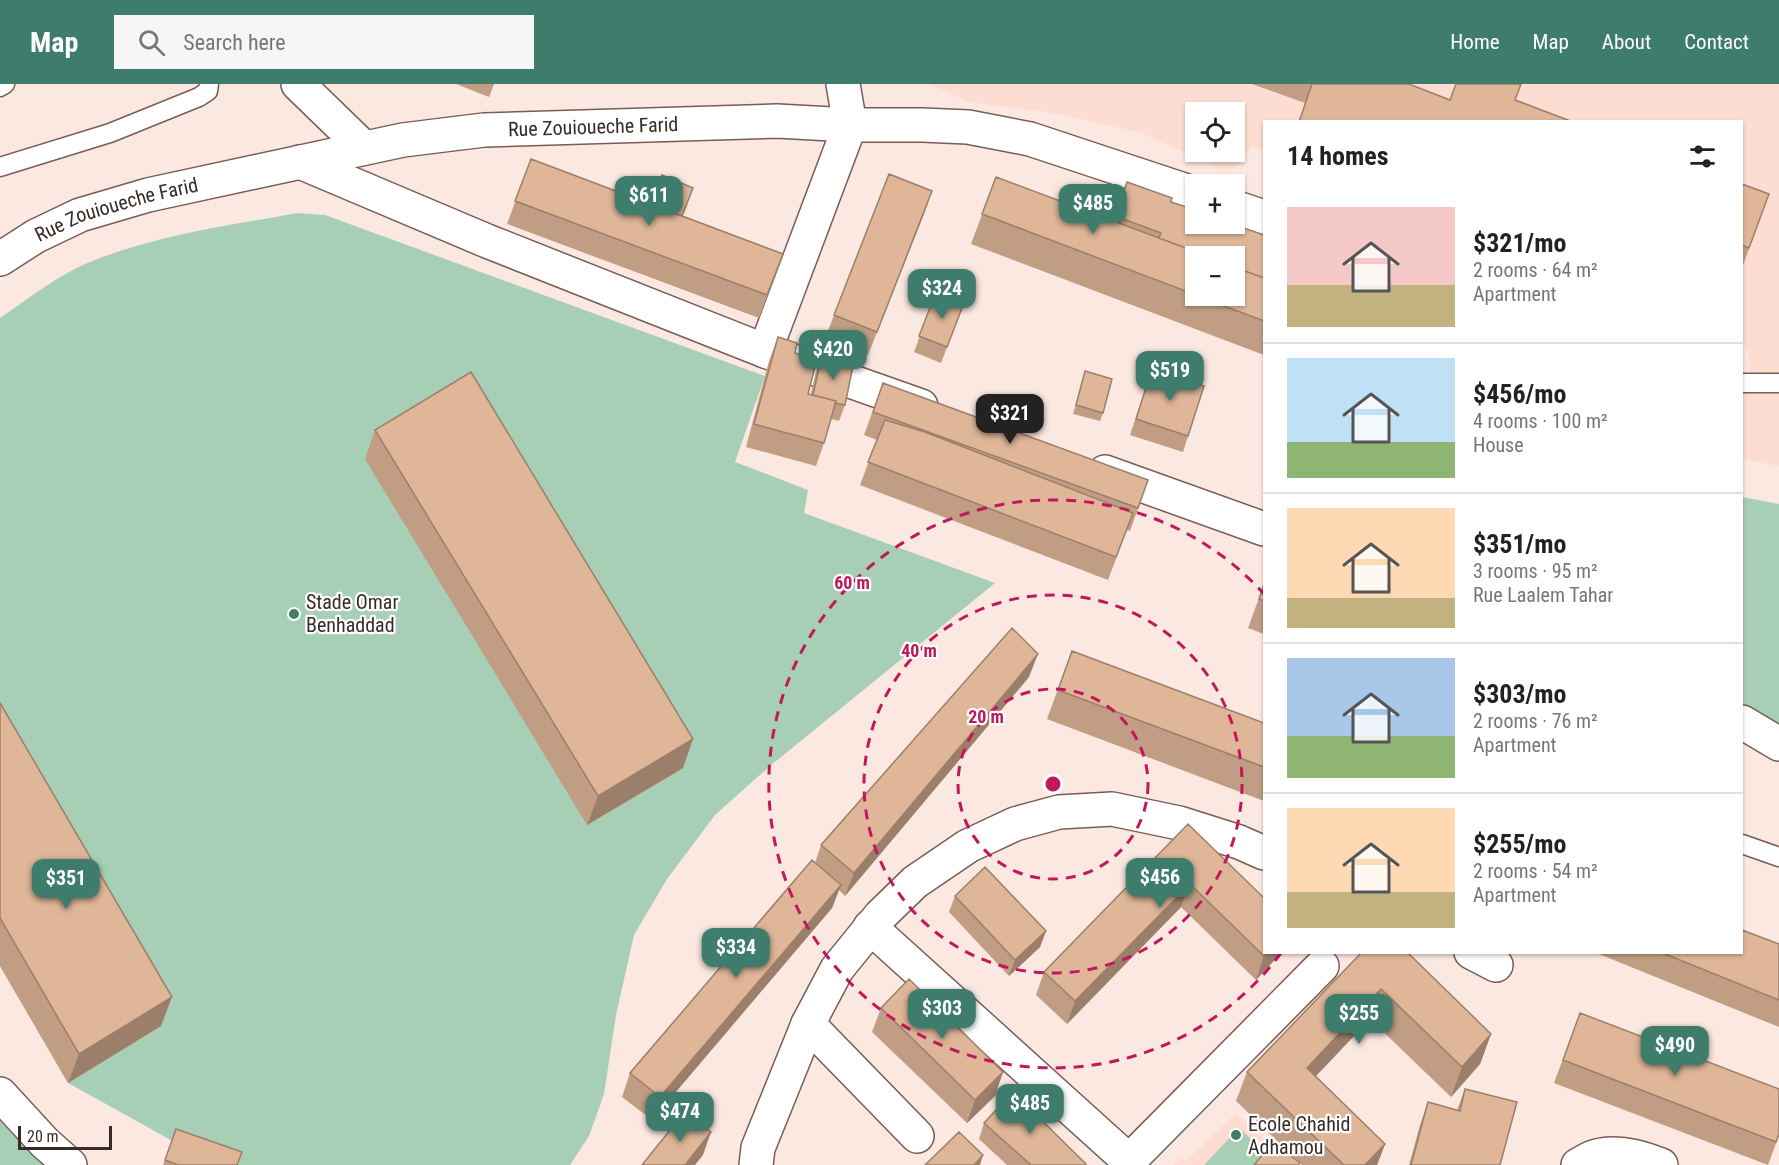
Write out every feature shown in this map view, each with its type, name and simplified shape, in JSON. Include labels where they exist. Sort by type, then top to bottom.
[{"type":"street","points":[[298,84],[364,148]]},
{"type":"street","points":[[765,351],[850,125],[843,84]]},
{"type":"street","name":"Rue Zouioueche Farid","points":[[0,258],[36,236],[80,215],[148,195],[424,136],[484,130],[777,121],[968,127],[1030,139],[1185,190]]},
{"type":"street","points":[[300,162],[488,242],[765,351],[946,415]]},
{"type":"street","points":[[1245,211],[1263,217]]},
{"type":"street","points":[[1081,463],[1263,529]]},
{"type":"street","points":[[1743,723],[1779,744]]},
{"type":"street","points":[[753,1159],[808,1024],[837,969],[870,927],[915,882],[968,846],[1015,824],[1059,812],[1112,809],[1179,823],[1239,842],[1263,853]]},
{"type":"street","points":[[870,927],[1129,1161],[1322,966]]},
{"type":"street","points":[[808,1024],[917,1137]]},
{"type":"street","points":[[0,1094],[45,1143],[70,1165]]},
{"type":"street","points":[[1578,1165],[1592,1157],[1615,1154],[1644,1158],[1661,1165]]},
{"type":"lane","points":[[0,87],[5,84]]},
{"type":"lane","points":[[0,167],[110,133],[199,97],[207,91],[209,84]]},
{"type":"lane","points":[[1743,383],[1779,383]]},
{"type":"lane","points":[[1743,844],[1779,857]]},
{"type":"shaded area","points":[[928,84],[1779,84],[1779,466],[1743,459],[1743,386],[1750,369],[1748,352],[1743,340],[1743,120],[1263,120],[1263,150],[1251,146],[1245,156],[1245,102],[1185,102],[1185,153],[1142,133],[1058,114],[969,102]]},
{"type":"shaded area","points":[[1206,162],[1240,162],[1233,168],[1221,169]]},
{"type":"shaded area","name":"Ecole Chahid Adhamou","points":[[1236,1113],[1292,1165],[1173,1165],[1180,1158],[1186,1161]]},
{"type":"green space","points":[[297,213],[325,215],[765,376],[735,462],[808,490],[804,513],[995,583],[770,766],[715,815],[667,879],[634,935],[616,1015],[604,1094],[589,1136],[570,1165],[216,1165],[68,1083],[0,966],[0,318],[67,273],[115,253],[192,232]]},
{"type":"green space","points":[[1743,497],[1779,504],[1779,725],[1743,704]]},
{"type":"green space","points":[[0,1117],[49,1165],[0,1165]]},
{"type":"green space","points":[[1239,1128],[1280,1165],[1204,1165]]},
{"type":"building","points":[[1312,84],[1409,84],[1450,100],[1456,84],[1521,84],[1515,100],[1568,120],[1300,120]]},
{"type":"building","points":[[531,159],[783,254],[767,295],[515,201]]},
{"type":"building","points":[[889,174],[932,191],[877,332],[834,315]]},
{"type":"building","points":[[662,175],[693,188],[682,216],[650,204]]},
{"type":"building","points":[[996,177],[1185,248],[1185,291],[982,214]]},
{"type":"building","points":[[1127,182],[1172,198],[1171,202],[1185,206],[1185,234],[1245,234],[1245,228],[1263,235],[1263,278],[1245,271],[1245,246],[1185,248],[1159,238],[1161,233],[1115,216]]},
{"type":"building","points":[[1743,184],[1769,194],[1749,248],[1743,245]]},
{"type":"building","points":[[1245,271],[1263,278],[1263,321],[1224,306],[1245,306]]},
{"type":"building","points":[[936,292],[964,303],[947,347],[919,336]]},
{"type":"building","points":[[778,337],[797,343],[795,353],[817,359],[808,394],[836,401],[824,443],[754,424]]},
{"type":"building","points":[[821,359],[853,366],[845,405],[813,395]]},
{"type":"building","points":[[1152,369],[1204,386],[1188,436],[1136,419]]},
{"type":"building","points":[[1085,371],[1112,379],[1103,413],[1076,405]]},
{"type":"building","points":[[471,372],[693,739],[598,796],[375,430]]},
{"type":"building","points":[[883,383],[1148,480],[1138,508],[873,412]]},
{"type":"building","points":[[885,420],[925,432],[1133,513],[1116,557],[868,462]]},
{"type":"building","points":[[1263,587],[1263,601],[1259,599]]},
{"type":"building","points":[[1012,628],[1038,654],[854,873],[821,845]]},
{"type":"building","points":[[1072,651],[1263,723],[1263,767],[1058,690]]},
{"type":"building","points":[[0,703],[172,997],[79,1054],[0,918]]},
{"type":"building","points":[[1188,824],[1263,897],[1263,954],[1266,954],[1264,956],[1190,884],[1075,1001],[1044,972]]},
{"type":"building","points":[[812,860],[841,885],[660,1097],[630,1073]]},
{"type":"building","points":[[985,867],[1046,931],[1015,960],[955,896]]},
{"type":"building","points":[[1743,930],[1779,944],[1779,1000],[1665,954],[1743,954]]},
{"type":"building","points":[[1360,954],[1409,954],[1491,1034],[1462,1067],[1381,989],[1307,1068],[1385,1144],[1365,1165],[1344,1165],[1247,1072]]},
{"type":"building","points":[[909,979],[1003,1072],[975,1100],[881,1008]]},
{"type":"building","points":[[1580,1013],[1779,1089],[1779,1134],[1776,1142],[1563,1060]]},
{"type":"building","points":[[1465,1089],[1517,1102],[1500,1165],[1411,1165],[1428,1102],[1460,1111]]},
{"type":"building","points":[[1013,1092],[1085,1165],[1031,1165],[984,1123]]},
{"type":"building","points":[[686,1110],[711,1132],[685,1165],[642,1165]]},
{"type":"building","points":[[176,1129],[242,1152],[237,1165],[178,1165],[165,1160]]},
{"type":"building","points":[[959,1132],[983,1155],[974,1165],[925,1165]]},
{"type":"building","points":[[1273,1142],[1300,1163],[1298,1165],[1254,1165]]},
{"type":"place","name":"Stade Omar Benhaddad","points":[[294,614]]},
{"type":"place","name":"Ecole Chahid Adhamou","points":[[1236,1135]]}]
